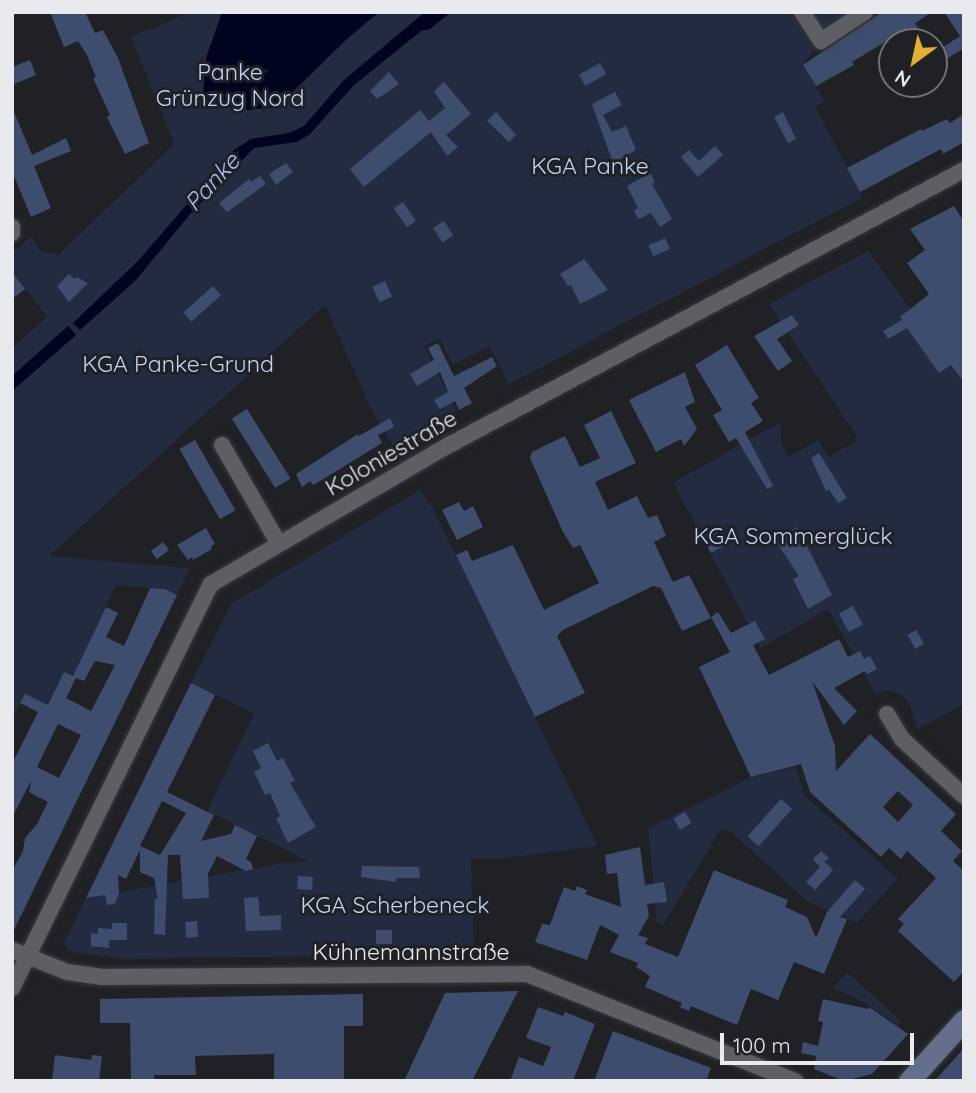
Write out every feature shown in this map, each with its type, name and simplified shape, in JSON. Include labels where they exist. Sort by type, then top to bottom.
[{"type":"main road","points":[[909,1081],[964,1020]]},
{"type":"street","points":[[802,12],[821,41],[865,12]]},
{"type":"street","name":"Koloniestraße","points":[[12,988],[211,584],[451,444],[964,170]]},
{"type":"street","points":[[222,444],[279,544]]},
{"type":"street","points":[[887,714],[902,739],[964,796]]},
{"type":"street","name":"Kühnemannstraße","points":[[12,950],[28,959],[67,972],[101,977],[527,974],[795,1081]]},
{"type":"green space","points":[[191,12],[791,12],[814,50],[803,65],[825,101],[815,107],[863,197],[509,384],[490,347],[453,365],[440,339],[424,346],[457,411],[393,446],[371,409],[325,305],[49,556],[190,568],[177,595],[164,589],[116,585],[73,676],[64,672],[48,705],[25,694],[12,720],[12,348],[47,317],[12,272],[12,253],[32,236],[39,250],[58,255],[174,144],[131,37]]},
{"type":"green space","points":[[810,12],[852,12],[822,32]]},
{"type":"green space","name":"KGA Sommerglück","points":[[868,251],[964,382],[964,705],[918,729],[909,703],[902,695],[888,690],[875,693],[828,609],[761,648],[673,483],[780,422],[782,445],[788,457],[818,440],[829,457],[858,439],[769,304]]},
{"type":"green space","name":"KGA Scherbeneck","points":[[420,490],[433,509],[598,846],[507,858],[471,858],[474,954],[123,959],[68,951],[64,943],[86,898],[283,863],[309,862],[207,811],[254,714],[191,683],[231,604]]},
{"type":"green space","points":[[796,767],[805,796],[898,879],[857,923],[807,901],[732,833],[721,829],[663,925],[657,921],[648,828],[751,777]]},
{"type":"green space","points":[[847,972],[901,1021],[898,1026],[865,1003],[833,988]]},
{"type":"water","points":[[222,12],[379,12],[348,38],[277,107],[246,110],[213,104],[203,95],[206,58]]},
{"type":"water","name":"Panke","points":[[425,12],[451,12],[430,29],[421,31],[354,85],[309,135],[296,142],[254,148],[191,213],[136,280],[80,330],[73,323],[138,261],[234,150],[251,139],[289,133],[304,126],[344,80]]},
{"type":"water","points":[[68,326],[76,335],[12,391],[12,376]]},
{"type":"building","points":[[50,12],[85,12],[95,33],[103,30],[118,58],[149,143],[125,154],[107,117],[110,115],[93,78],[96,77],[87,55],[78,41],[64,47]]},
{"type":"building","points":[[882,12],[932,12],[915,23],[918,28],[878,28],[878,46],[852,62],[854,65],[816,86],[803,65]]},
{"type":"building","points":[[944,12],[964,12],[964,48],[948,58],[948,44],[960,36]]},
{"type":"building","points":[[30,60],[36,75],[12,85],[12,67]]},
{"type":"building","points":[[600,63],[606,74],[585,86],[579,75]]},
{"type":"building","points":[[389,72],[399,84],[377,99],[370,91]]},
{"type":"building","points":[[444,82],[471,114],[446,135],[458,147],[447,156],[431,132],[364,187],[350,169],[420,110],[429,121],[445,108],[434,91]]},
{"type":"building","points":[[615,92],[622,105],[603,115],[612,132],[626,126],[636,150],[613,163],[592,104]]},
{"type":"building","points":[[12,107],[32,155],[66,138],[71,151],[34,166],[51,208],[31,217],[12,171]]},
{"type":"building","points":[[496,112],[516,135],[509,142],[487,121]]},
{"type":"building","points":[[783,112],[796,139],[788,143],[774,117]]},
{"type":"building","points":[[964,114],[964,142],[943,154],[941,149],[860,192],[847,168],[921,129],[922,131],[947,119],[950,123]]},
{"type":"building","points":[[715,146],[723,155],[698,177],[681,157],[689,150],[699,161]]},
{"type":"building","points":[[286,163],[293,172],[276,185],[269,174]]},
{"type":"building","points":[[650,173],[655,182],[652,184],[672,219],[660,227],[651,213],[638,219],[634,210],[638,208],[627,186]]},
{"type":"building","points":[[260,176],[266,184],[227,212],[219,203],[249,179],[251,182]]},
{"type":"building","points":[[403,202],[416,221],[407,227],[394,208]]},
{"type":"building","points":[[954,206],[964,222],[964,382],[951,365],[939,373],[907,328],[888,339],[883,331],[902,320],[900,317],[929,294],[907,263],[925,250],[910,229]]},
{"type":"building","points":[[444,221],[453,235],[442,242],[433,228]]},
{"type":"building","points":[[665,238],[670,249],[653,256],[649,245]]},
{"type":"building","points":[[584,259],[608,290],[580,304],[571,285],[568,286],[560,274]]},
{"type":"building","points":[[12,272],[25,289],[12,299]]},
{"type":"building","points":[[69,274],[74,279],[77,277],[88,283],[69,302],[57,286]]},
{"type":"building","points":[[385,281],[392,296],[379,302],[372,287]]},
{"type":"building","points":[[213,286],[221,295],[191,322],[183,313]]},
{"type":"building","points":[[792,315],[799,325],[777,339],[792,361],[778,371],[754,336]]},
{"type":"building","points":[[438,343],[454,376],[492,357],[497,366],[464,388],[472,403],[459,410],[455,401],[440,409],[434,400],[448,392],[440,372],[417,386],[410,374],[434,360],[428,348]]},
{"type":"building","points":[[727,345],[759,398],[751,403],[763,421],[745,432],[773,486],[767,489],[736,438],[729,442],[713,415],[722,410],[695,365]]},
{"type":"building","points":[[685,372],[695,402],[685,407],[697,429],[684,446],[681,439],[656,452],[629,400]]},
{"type":"building","points":[[247,409],[290,479],[275,488],[232,419]]},
{"type":"building","points":[[611,411],[636,463],[595,482],[608,510],[637,496],[648,518],[657,515],[666,536],[654,542],[673,582],[689,575],[711,618],[682,631],[661,588],[653,586],[563,630],[557,636],[585,693],[535,717],[456,555],[467,550],[472,561],[513,545],[544,610],[599,583],[580,545],[573,548],[563,532],[530,458],[532,452],[565,436],[580,467],[600,458],[584,425]]},
{"type":"building","points":[[390,418],[394,427],[378,435],[382,443],[317,483],[313,485],[310,481],[302,487],[296,474],[358,434],[359,436]]},
{"type":"building","points":[[195,440],[236,510],[220,519],[179,449]]},
{"type":"building","points":[[819,453],[847,498],[838,503],[829,489],[826,491],[811,458]]},
{"type":"building","points":[[459,502],[464,511],[473,506],[483,527],[457,540],[442,510]]},
{"type":"building","points":[[797,527],[832,595],[808,609],[793,579],[799,576],[775,540]]},
{"type":"building","points":[[206,528],[215,544],[211,546],[212,549],[188,560],[177,545]]},
{"type":"building","points":[[716,530],[724,546],[711,553],[703,537]]},
{"type":"building","points":[[163,542],[169,550],[157,559],[151,551]]},
{"type":"building","points":[[150,588],[165,589],[177,595],[12,934],[12,871],[23,851],[25,838],[37,824],[48,802],[29,792],[31,781],[12,818],[12,764],[38,712],[20,703],[25,694],[48,705],[64,672],[73,676],[106,607],[118,613],[106,637],[124,646]],"holes":[[[95,661],[115,665],[91,711],[66,698],[76,678],[84,681]],[[58,724],[81,735],[59,778],[37,767]]]},
{"type":"building","points":[[853,606],[863,625],[849,632],[839,614]]},
{"type":"building","points":[[718,612],[731,633],[755,621],[765,639],[753,645],[769,675],[839,639],[848,657],[860,651],[864,659],[870,656],[877,669],[867,674],[865,671],[834,688],[857,711],[844,725],[812,681],[835,746],[836,771],[870,734],[956,814],[941,831],[962,851],[953,861],[964,871],[964,971],[954,982],[898,931],[904,924],[898,919],[936,878],[907,851],[901,859],[889,848],[881,857],[810,792],[801,764],[751,777],[699,667],[730,652],[711,617]],"holes":[[[898,791],[913,805],[898,822],[883,807]]]},
{"type":"building","points":[[916,630],[924,644],[915,649],[907,635]]},
{"type":"building","points":[[191,683],[215,695],[167,792],[214,815],[201,841],[231,834],[235,825],[257,836],[246,859],[251,862],[253,869],[246,871],[217,856],[208,874],[209,898],[183,899],[180,855],[168,855],[165,935],[154,934],[155,899],[158,899],[154,878],[140,872],[140,850],[126,879],[118,875],[119,893],[115,904],[107,905],[105,895],[86,898]],"holes":[[[162,801],[186,813],[160,855],[140,846]]]},
{"type":"building","points":[[268,743],[277,761],[283,758],[295,781],[290,783],[316,827],[288,843],[276,818],[280,816],[270,793],[265,795],[254,772],[261,768],[253,751]]},
{"type":"building","points":[[781,799],[792,809],[759,846],[748,836]]},
{"type":"building","points":[[685,812],[691,823],[680,830],[674,818]]},
{"type":"building","points":[[640,847],[645,885],[664,882],[667,902],[647,904],[649,916],[638,935],[648,938],[645,944],[678,957],[714,870],[788,900],[785,907],[807,917],[816,938],[827,912],[855,880],[865,889],[840,917],[847,919],[824,974],[794,962],[778,1000],[751,989],[737,1025],[691,1006],[689,1011],[680,1007],[682,1003],[645,987],[650,976],[636,967],[638,963],[610,952],[619,935],[600,925],[587,960],[535,942],[542,924],[550,925],[564,887],[575,891],[577,886],[587,890],[585,894],[621,907],[617,873],[607,874],[605,855]]},
{"type":"building","points":[[821,851],[829,858],[820,866],[825,862],[833,870],[815,890],[806,882],[820,867],[813,859]]},
{"type":"building","points":[[362,866],[419,867],[420,878],[396,878],[396,882],[361,877]]},
{"type":"building","points":[[298,876],[313,877],[312,890],[297,889]]},
{"type":"building","points":[[258,897],[260,916],[281,915],[281,930],[246,931],[244,898]]},
{"type":"building","points":[[197,921],[198,937],[186,938],[185,922]]},
{"type":"building","points":[[112,923],[127,923],[127,940],[109,940],[109,948],[91,946],[91,933],[98,934],[98,928],[112,929]]},
{"type":"building","points":[[376,930],[392,930],[392,944],[376,944]]},
{"type":"building","points":[[518,991],[472,1081],[404,1081],[445,993]]},
{"type":"building","points":[[363,994],[363,1026],[344,1026],[344,1081],[274,1081],[274,1054],[195,1056],[196,1075],[154,1075],[154,1081],[131,1081],[130,1023],[100,1023],[100,999]]},
{"type":"building","points":[[823,999],[868,1009],[869,1007],[908,1034],[872,1074],[844,1081],[814,1069],[816,1056],[801,1053],[803,1042],[818,1046],[823,1022],[818,1021]]},
{"type":"building","points":[[538,1007],[563,1016],[565,1012],[595,1024],[573,1081],[510,1081],[519,1057],[543,1066],[551,1047],[526,1038]]},
{"type":"building","points":[[613,1031],[711,1068],[706,1081],[594,1081]]},
{"type":"building","points":[[964,1048],[964,1081],[934,1081],[948,1066]]},
{"type":"building","points":[[55,1055],[91,1060],[92,1055],[102,1056],[99,1081],[52,1081]]},
{"type":"park label","name":"Panke Grünzug Nord","points":[[230,85]]},
{"type":"park label","name":"KGA Panke","points":[[590,166]]},
{"type":"park label","name":"KGA Panke-Grund","points":[[178,364]]}]
